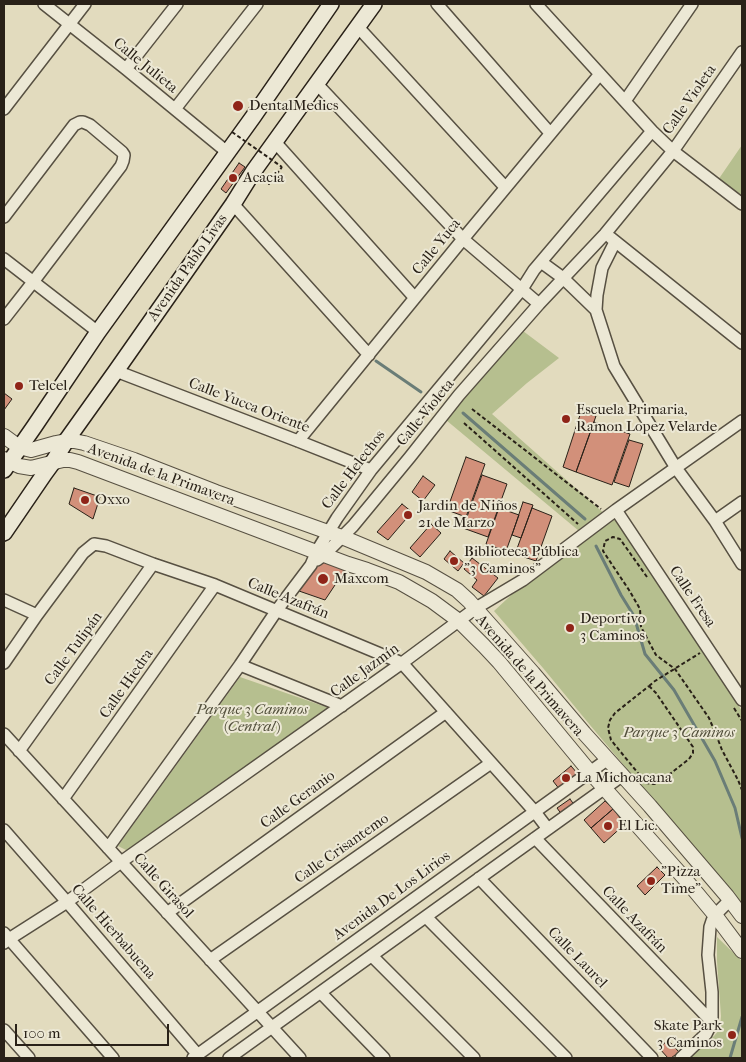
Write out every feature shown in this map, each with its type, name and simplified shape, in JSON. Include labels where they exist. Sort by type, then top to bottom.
[{"type":"main road","points":[[5,464],[20,447],[98,332],[253,117],[331,4]]},
{"type":"main road","name":"Avenida Pablo Livas","points":[[4,534],[66,441],[253,172],[374,4]]},
{"type":"street","name":"Calle Julieta","points":[[44,4],[228,152]]},
{"type":"street","points":[[4,109],[85,4]]},
{"type":"street","points":[[126,69],[177,4]]},
{"type":"street","points":[[175,109],[257,4]]},
{"type":"street","points":[[437,4],[550,132]]},
{"type":"street","points":[[625,101],[692,4]]},
{"type":"street","points":[[539,5],[652,132],[673,151],[742,204]]},
{"type":"street","points":[[357,26],[505,187]]},
{"type":"street","name":"Calle Violeta","points":[[321,552],[342,537],[539,304],[605,234],[673,151],[742,52]]},
{"type":"street","name":"Calle Yuca","points":[[298,440],[550,132],[600,74]]},
{"type":"street","points":[[317,84],[463,238],[539,304]]},
{"type":"street","points":[[4,218],[74,125],[83,122],[90,124],[122,152],[124,158],[121,166],[4,319]]},
{"type":"street","name":"Calle Helechos","points":[[108,848],[240,666],[277,610],[321,552],[328,532],[371,470],[522,289],[534,270],[652,132]]},
{"type":"street","points":[[275,142],[415,298]]},
{"type":"street","points":[[232,204],[369,355]]},
{"type":"street","points":[[605,234],[742,343]]},
{"type":"street","points":[[616,242],[602,268],[596,310],[614,366],[676,468],[715,521],[742,564]]},
{"type":"street","points":[[4,258],[98,332]]},
{"type":"street","points":[[541,262],[563,278],[596,310]]},
{"type":"street","name":"Calle Yucca Oriente","points":[[116,371],[298,440],[371,470]]},
{"type":"street","name":"Calle Jazmín","points":[[6,938],[67,902],[476,608],[523,580],[742,421]]},
{"type":"street","points":[[4,436],[28,450],[35,450],[66,441]]},
{"type":"street","name":"Avenida de la Primavera","points":[[66,441],[84,443],[342,537],[426,572],[457,590],[476,608],[584,733],[623,775],[742,916]]},
{"type":"street","name":"Avenida de la Primavera","points":[[5,464],[31,468],[53,462],[70,460],[78,462],[399,582],[432,601],[459,621],[499,662],[590,772],[685,879],[742,951]]},
{"type":"street","points":[[715,521],[742,502]]},
{"type":"street","name":"Calle Fresa","points":[[613,513],[737,702]]},
{"type":"street","name":"Calle Azafrán","points":[[4,663],[83,553],[94,544],[106,546],[215,585],[402,663],[548,829]]},
{"type":"street","name":"Calle Tulipán","points":[[19,750],[153,564]]},
{"type":"street","name":"Calle Hiedra","points":[[64,800],[215,585]]},
{"type":"street","points":[[4,600],[37,615]]},
{"type":"street","points":[[240,666],[342,706]]},
{"type":"street","name":"Calle Geranio","points":[[167,913],[446,712]]},
{"type":"street","name":"Calle Girasol","points":[[4,734],[300,1058]]},
{"type":"street","name":"Avenida De Los Lirios","points":[[195,1057],[608,759]]},
{"type":"street","name":"Calle Crisantemo","points":[[210,960],[490,763]]},
{"type":"street","points":[[229,1058],[623,775]]},
{"type":"street","name":"Calle Hierbabuena","points":[[4,830],[67,902],[195,1057]]},
{"type":"street","name":"Calle Azafrán","points":[[535,838],[712,1022]]},
{"type":"street","name":"Calle Laurel","points":[[480,878],[652,1058]]},
{"type":"street","points":[[681,1058],[706,1034],[712,1022],[712,992],[708,955],[710,927],[715,915],[730,900]]},
{"type":"street","points":[[426,917],[566,1058]]},
{"type":"street","points":[[6,938],[114,1058]]},
{"type":"street","points":[[372,956],[474,1058]]},
{"type":"street","points":[[321,993],[384,1058]]},
{"type":"street","points":[[4,1030],[29,1058]]},
{"type":"path","points":[[232,132],[282,167],[269,184]]},
{"type":"path","points":[[472,409],[590,500],[613,513]]},
{"type":"path","points":[[464,423],[587,532]]},
{"type":"path","points":[[648,580],[620,539],[612,537],[605,541],[603,552],[640,609],[641,627],[652,648],[656,655],[674,669],[709,718],[722,750],[742,790]]},
{"type":"path","points":[[649,686],[656,693],[693,746],[693,753],[689,759],[661,781],[654,784],[646,783],[611,740],[608,728],[610,720],[615,713],[649,686],[700,653]]},
{"type":"path","points":[[737,702],[742,721]]},
{"type":"green space","points":[[742,145],[742,195],[718,180]]},
{"type":"green space","name":"Parque 3 Caminos","points":[[519,328],[559,358],[492,414],[607,516],[589,535],[617,518],[742,711],[742,906],[494,611],[521,586],[585,536],[446,420]]},
{"type":"green space","name":"Parque 3 Caminos (Central)","points":[[240,677],[329,708],[128,851],[118,846]]},
{"type":"green space","points":[[717,937],[742,961],[742,1058],[689,1058],[720,1029]]},
{"type":"building","name":"Acacia","points":[[239,163],[245,167],[226,193],[221,189]]},
{"type":"building","points":[[4,393],[12,399],[4,410]]},
{"type":"building","points":[[581,412],[596,416],[576,472],[563,467]]},
{"type":"building","points":[[594,422],[630,434],[612,485],[576,472]]},
{"type":"building","points":[[629,440],[643,444],[629,487],[614,482]]},
{"type":"building","points":[[466,457],[485,464],[466,517],[447,510]]},
{"type":"building","points":[[482,475],[507,484],[488,537],[463,528]]},
{"type":"building","points":[[423,476],[435,485],[423,501],[412,492]]},
{"type":"building","name":"Oxxo","points":[[74,488],[100,497],[93,519],[69,504]]},
{"type":"building","points":[[523,502],[533,505],[521,538],[512,535]]},
{"type":"building","points":[[402,504],[412,512],[388,540],[377,532]]},
{"type":"building","points":[[499,508],[519,515],[506,551],[486,544]]},
{"type":"building","points":[[532,508],[552,516],[536,561],[515,554]]},
{"type":"building","points":[[431,524],[441,533],[420,557],[410,548]]},
{"type":"building","name":"Biblioteca Pública \"3 Caminos\"","points":[[450,551],[464,563],[458,571],[444,559]]},
{"type":"building","name":"Maxcom","points":[[321,558],[347,567],[325,600],[299,591]]},
{"type":"building","points":[[472,558],[498,578],[484,596],[472,587],[477,580],[464,569]]},
{"type":"building","name":"La Michoacana","points":[[571,766],[578,774],[560,790],[553,781]]},
{"type":"building","points":[[570,799],[575,806],[562,815],[557,808]]},
{"type":"building","name":"El Lic.","points":[[605,801],[613,809],[591,828],[584,820]]},
{"type":"building","name":"El Lic.","points":[[613,809],[625,824],[604,843],[591,828]]},
{"type":"building","name":"\"Pizza Time\"","points":[[657,867],[665,875],[645,895],[637,886]]},
{"type":"building","points":[[668,1040],[679,1052],[671,1058],[668,1058],[659,1048]]},
{"type":"waterway","points":[[376,361],[421,392]]},
{"type":"waterway","points":[[463,413],[585,519]]},
{"type":"waterway","points":[[596,546],[634,616],[645,654],[674,690],[715,761],[735,808],[742,838]]},
{"type":"waterway","points":[[730,1058],[742,1017]]},
{"type":"place","name":"DentalMedics","points":[[238,106]]},
{"type":"place","name":"Acacia","points":[[233,178]]},
{"type":"place","name":"Telcel","points":[[19,386]]},
{"type":"place","name":"Escuela Primaria, Ramon Lopez Velarde","points":[[566,419]]},
{"type":"place","name":"Oxxo","points":[[85,500]]},
{"type":"place","name":"Jardin de Niños 21 de Marzo","points":[[408,515]]},
{"type":"place","name":"Biblioteca Pública \"3 Caminos\"","points":[[454,561]]},
{"type":"place","name":"Maxcom","points":[[323,579]]},
{"type":"place","name":"Deportivo 3 Caminos","points":[[570,628]]},
{"type":"place","name":"La Michoacana","points":[[566,778]]},
{"type":"place","name":"El Lic.","points":[[608,826]]},
{"type":"place","name":"\"Pizza Time\"","points":[[651,881]]},
{"type":"place","name":"Skate Park 3 Caminos","points":[[732,1035]]}]
